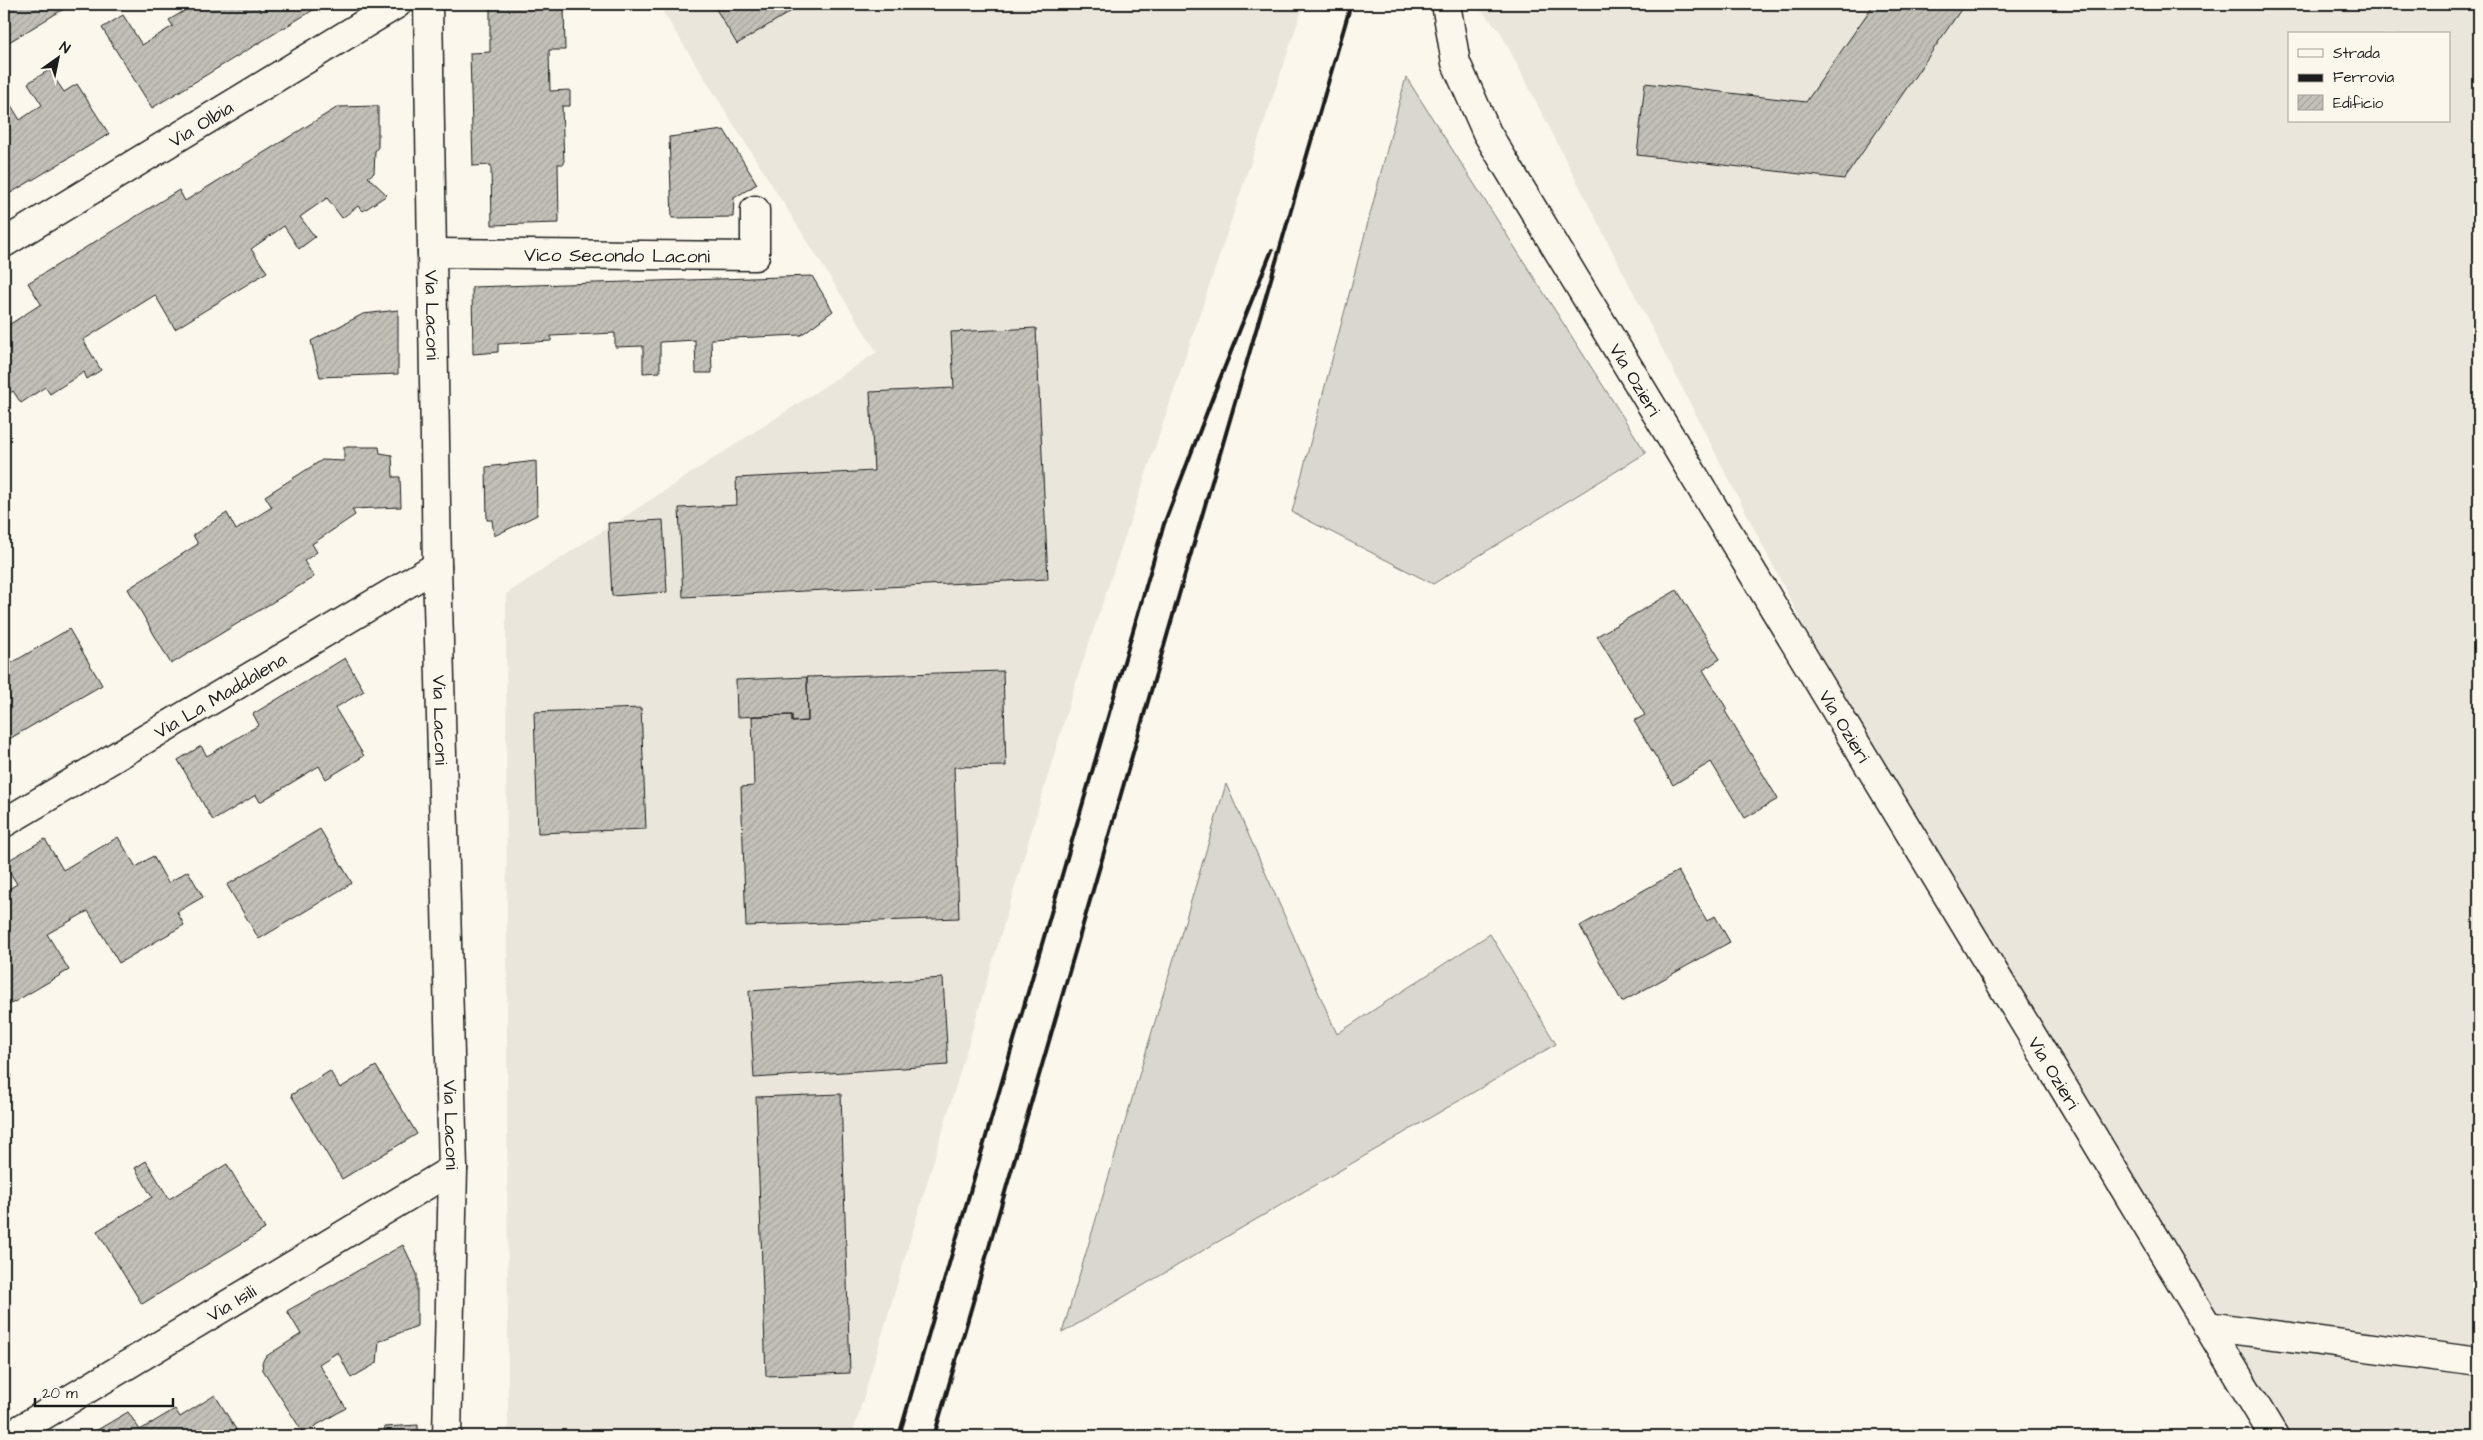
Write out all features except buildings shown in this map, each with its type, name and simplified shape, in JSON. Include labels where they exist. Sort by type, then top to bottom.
[{"type":"street","name":"Via Olbia","points":[[4,243],[397,4]]},
{"type":"street","name":"Via Laconi","points":[[428,4],[437,566],[453,1168],[447,1436]]},
{"type":"street","name":"Via Ozieri","points":[[1446,4],[1456,63],[1487,133],[2274,1436]]},
{"type":"street","name":"Vico Secondo Laconi","points":[[432,253],[755,256],[755,210]]},
{"type":"street","name":"Via La Maddalena","points":[[4,823],[437,566]]},
{"type":"street","name":"Via Isili","points":[[9,1436],[453,1168]]},
{"type":"street","points":[[2207,1326],[2479,1362]]},
{"type":"shaded area","points":[[658,4],[1304,4],[1073,691],[852,1436],[508,1436],[506,594],[877,352]]},
{"type":"shaded area","points":[[1475,4],[2479,4],[2479,1436],[2282,1436],[2007,1024],[1500,31]]},
{"type":"shaded area","points":[[1406,77],[1646,453],[1433,584],[1292,512]]},
{"type":"shaded area","points":[[1226,784],[1337,1034],[1490,934],[1556,1044],[1062,1333]]},
{"type":"railway","points":[[934,1436],[1351,4]]},
{"type":"railway","points":[[899,1436],[1164,524],[1272,250]]}]
